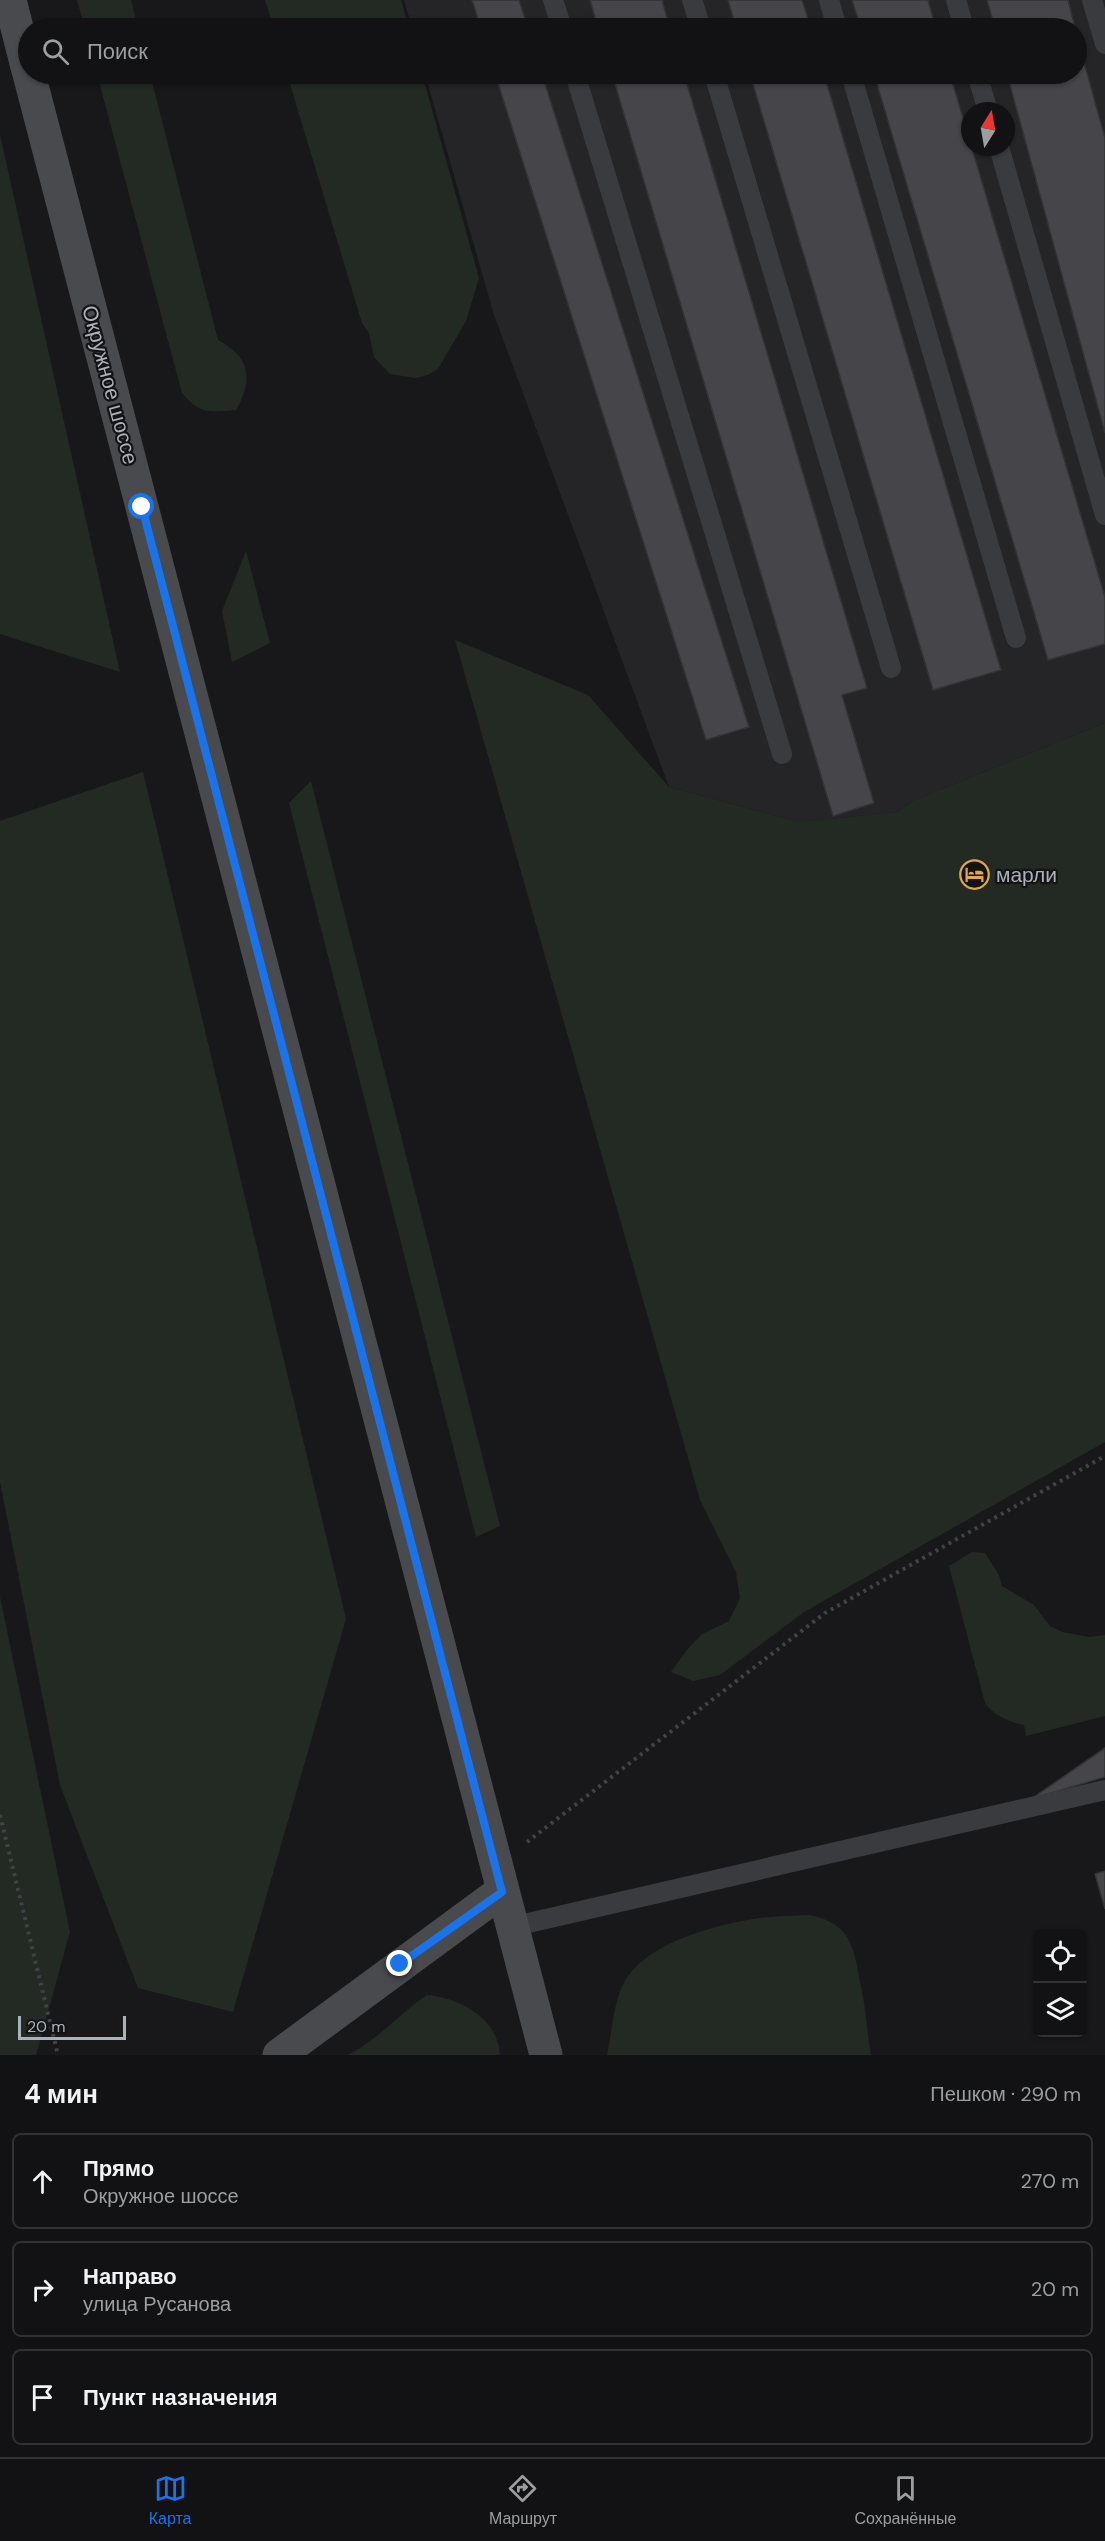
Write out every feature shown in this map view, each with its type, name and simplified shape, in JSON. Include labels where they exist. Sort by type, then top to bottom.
[{"type":"main road","name":"Окружное шоссе","points":[[10,0],[18,30]]},
{"type":"main road","name":"Окружное шоссе","points":[[32,84],[546,2055]]},
{"type":"main road","points":[[279,2055],[499,1879]]},
{"type":"lane","points":[[553,0],[559,18]]},
{"type":"lane","points":[[692,0],[697,18]]},
{"type":"lane","points":[[829,0],[834,18]]},
{"type":"lane","points":[[956,0],[961,18]]},
{"type":"lane","points":[[1092,0],[1105,44]]},
{"type":"lane","points":[[578,84],[782,754]]},
{"type":"lane","points":[[717,84],[891,668]]},
{"type":"lane","points":[[854,84],[1016,638]]},
{"type":"lane","points":[[980,84],[985,102]]},
{"type":"lane","points":[[1002,156],[1105,515]]},
{"type":"lane","points":[[512,1927],[1105,1790]]},
{"type":"path","points":[[499,1879],[825,1613],[1105,1456]]},
{"type":"path","points":[[0,1815],[58,2055]]},
{"type":"shaded area","points":[[77,0],[131,0],[136,18],[82,18]]},
{"type":"shaded area","points":[[265,0],[401,0],[406,18],[271,18]]},
{"type":"shaded area","points":[[404,0],[1105,0],[1105,723],[912,801],[897,812],[799,822],[669,787],[494,315],[428,84],[1087,84],[1087,18],[409,18]]},
{"type":"shaded area","points":[[100,84],[153,84],[218,340],[237,354],[246,370],[245,388],[236,410],[200,409],[182,393]]},
{"type":"shaded area","points":[[290,84],[425,84],[479,278],[466,321],[438,369],[428,375],[415,378],[390,374],[374,357],[369,333],[362,323]]},
{"type":"shaded area","points":[[0,135],[120,672],[0,634]]},
{"type":"shaded area","points":[[246,551],[270,643],[232,662],[222,611]]},
{"type":"shaded area","points":[[455,640],[588,695],[669,787],[799,822],[897,812],[912,801],[1105,723],[1105,1442],[804,1612],[720,1675],[693,1681],[671,1672],[702,1634],[729,1621],[740,1598],[736,1572],[700,1500]]},
{"type":"shaded area","points":[[143,772],[346,1619],[233,2012],[138,1988],[60,1785],[0,1482],[0,821]]},
{"type":"shaded area","points":[[311,781],[500,1526],[476,1537],[289,803]]},
{"type":"shaded area","points":[[972,1552],[985,1553],[999,1575],[1002,1586],[1034,1605],[1050,1626],[1062,1632],[1089,1637],[1105,1635],[1105,1716],[1026,1736],[1024,1725],[1002,1718],[989,1708],[985,1703],[949,1566]]},
{"type":"shaded area","points":[[0,1597],[70,1932],[36,2055],[0,2055]]},
{"type":"shaded area","points":[[809,1915],[835,1925],[849,1940],[863,1995],[871,2055],[607,2055],[622,1987],[631,1972],[645,1959],[679,1940],[736,1922]]},
{"type":"shaded area","points":[[427,1995],[452,2000],[475,2012],[492,2030],[498,2042],[500,2055],[347,2055],[368,2043]]},
{"type":"building","points":[[472,0],[519,0],[525,18],[478,18]]},
{"type":"building","points":[[590,0],[662,0],[667,18],[595,18]]},
{"type":"building","points":[[728,0],[802,0],[808,18],[733,18]]},
{"type":"building","points":[[852,0],[928,0],[933,18],[858,18]]},
{"type":"building","points":[[987,0],[1068,0],[1072,18],[992,18]]},
{"type":"building","points":[[1087,73],[1105,138],[1105,433],[1010,84],[1087,84]]},
{"type":"building","points":[[498,84],[545,84],[749,727],[706,740]]},
{"type":"building","points":[[615,84],[687,84],[867,688],[842,695],[874,803],[833,816]]},
{"type":"building","points":[[753,84],[827,84],[1001,670],[933,690]]},
{"type":"building","points":[[877,84],[953,84],[961,111],[961,156],[974,156],[1105,597],[1105,644],[1048,660]]},
{"type":"building","points":[[1105,1748],[1105,1777],[1031,1799]]},
{"type":"building","points":[[1105,1871],[1105,1909],[1095,1874]]},
{"type":"place","name":"марли","points":[[975,875]]},
{"type":"route","points":[[142,507],[502,1892],[400,1964]]}]
